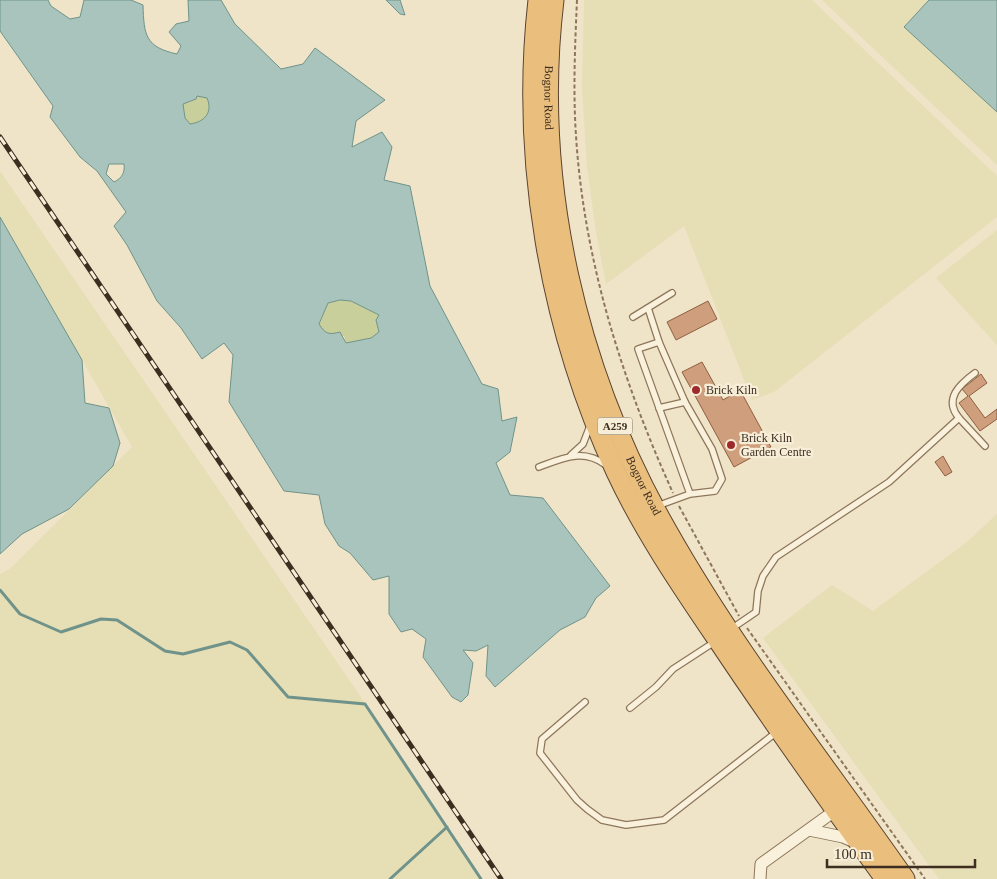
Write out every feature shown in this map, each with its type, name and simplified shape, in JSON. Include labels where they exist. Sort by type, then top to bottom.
[{"type":"highway","name":"Bognor Road","points":[[538,0],[533,98],[536,155],[545,235],[576,369],[616,472],[686,593],[730,631],[779,730],[905,879]]},
{"type":"highway","name":"Bognor Road","points":[[554,0],[549,92],[551,154],[559,225],[571,287],[591,360],[614,424],[654,508],[699,585],[843,805],[861,845],[885,879]]},
{"type":"street","points":[[760,879],[761,864],[843,805]]},
{"type":"street","points":[[808,830],[843,837],[861,845]]},
{"type":"lane","points":[[633,317],[672,294]]},
{"type":"lane","points":[[648,308],[685,402],[712,449],[722,479],[715,491],[675,498],[654,508]]},
{"type":"lane","points":[[660,342],[638,348],[690,494]]},
{"type":"lane","points":[[975,372],[963,382],[953,396],[953,405],[959,418],[985,446]]},
{"type":"lane","points":[[659,408],[685,402]]},
{"type":"lane","points":[[571,455],[583,444],[589,431],[593,413]]},
{"type":"lane","points":[[630,708],[656,687],[673,669],[756,612],[758,591],[763,576],[776,557],[889,482],[959,418]]},
{"type":"lane","points":[[539,467],[571,455],[584,454],[597,458],[616,472]]},
{"type":"lane","points":[[584,702],[542,739],[540,753],[577,800],[602,820],[626,826],[664,820],[779,730]]},
{"type":"path","points":[[577,0],[576,137],[583,202],[596,272],[616,348],[658,460],[730,631],[925,879]]},
{"type":"shaded area","points":[[584,0],[812,0],[997,176],[997,217],[774,392],[752,400],[684,226],[606,284],[596,232],[587,167],[582,87]]},
{"type":"shaded area","points":[[822,0],[997,0],[997,165]]},
{"type":"shaded area","points":[[0,171],[389,738],[481,879],[0,879],[0,574],[11,568],[132,447],[0,217]]},
{"type":"shaded area","points":[[997,230],[997,345],[936,278]]},
{"type":"shaded area","points":[[997,514],[997,879],[939,879],[763,638],[832,585],[873,611],[967,542]]},
{"type":"green space","points":[[196,96],[207,98],[209,108],[204,119],[190,125],[185,118],[183,104],[196,99]]},
{"type":"green space","points":[[340,300],[351,301],[379,315],[376,320],[379,332],[371,338],[346,343],[344,336],[326,333],[319,325],[328,303]]},
{"type":"water","points":[[0,0],[48,0],[51,6],[70,19],[80,17],[84,0],[131,0],[143,5],[144,24],[148,38],[152,43],[158,48],[177,54],[181,46],[169,32],[176,24],[189,21],[188,0],[221,0],[235,24],[281,69],[303,64],[315,48],[385,100],[356,121],[352,147],[382,132],[392,147],[384,180],[410,186],[430,286],[482,384],[498,389],[502,421],[517,417],[510,452],[496,463],[510,495],[543,498],[610,586],[596,598],[585,617],[560,630],[495,687],[486,676],[488,645],[476,651],[463,650],[473,663],[468,695],[461,702],[452,697],[423,657],[426,639],[412,629],[401,632],[389,614],[389,576],[373,580],[350,553],[339,546],[325,524],[319,495],[284,491],[229,402],[233,355],[224,343],[202,359],[181,328],[157,301],[127,245],[114,226],[126,212],[97,171],[80,157],[50,117],[53,106],[0,31]],"holes":[[[197,96],[207,98],[209,108],[204,119],[190,124],[185,118],[183,104],[196,99]],[[109,164],[124,164],[122,175],[114,182],[106,174]],[[340,300],[351,301],[379,315],[376,320],[379,332],[371,338],[346,343],[340,332],[325,332],[319,324],[328,303]]]},
{"type":"water","points":[[386,0],[400,0],[405,15],[400,14]]},
{"type":"water","points":[[929,0],[997,0],[997,112],[904,27]]},
{"type":"water","points":[[0,217],[82,360],[85,403],[109,408],[120,443],[113,466],[69,509],[22,534],[0,554]]},
{"type":"building","points":[[708,301],[717,319],[676,340],[667,322]]},
{"type":"building","points":[[702,362],[723,400],[740,390],[771,447],[734,467],[682,372]]},
{"type":"building","points":[[981,374],[987,383],[969,396],[985,418],[997,409],[997,419],[980,431],[959,403],[968,396],[962,389]]},
{"type":"building","points":[[943,456],[952,472],[945,476],[935,462]]},
{"type":"waterway","points":[[0,590],[20,614],[61,632],[101,619],[117,620],[165,651],[183,654],[230,642],[247,650],[288,697],[365,704],[481,879]]},
{"type":"waterway","points":[[390,879],[447,827]]},
{"type":"railway","points":[[0,137],[501,879]]},
{"type":"place","name":"Brick Kiln","points":[[696,390]]},
{"type":"place","name":"Brick Kiln Garden Centre","points":[[731,445]]}]
